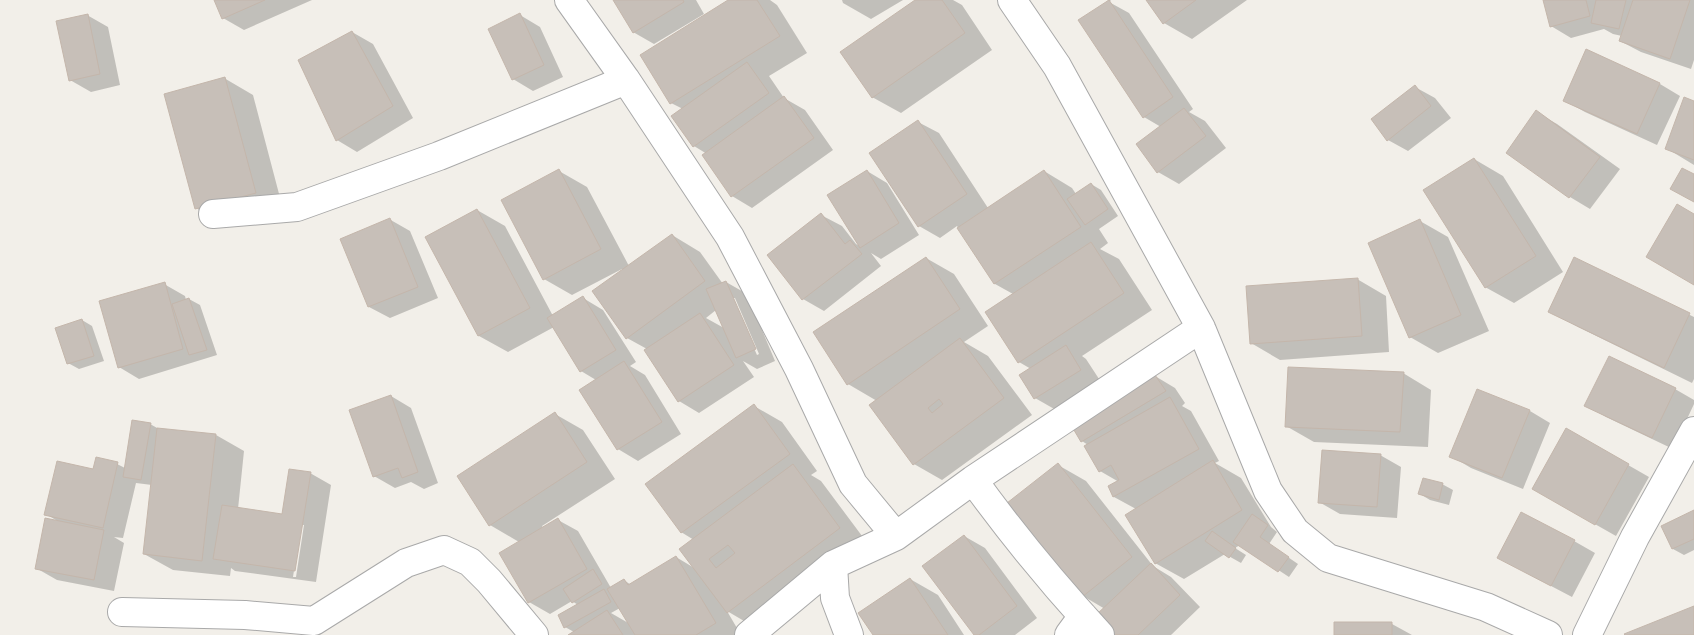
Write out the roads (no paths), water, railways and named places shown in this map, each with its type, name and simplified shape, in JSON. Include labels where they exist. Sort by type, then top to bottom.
[{"type":"street","points":[[569,0],[626,80],[730,237],[799,369],[852,484],[896,536]]},
{"type":"street","points":[[1012,0],[1057,66],[1201,328],[1268,491],[1295,531],[1328,558],[1486,607],[1548,635]]},
{"type":"street","points":[[213,214],[297,207],[439,156],[626,80]]},
{"type":"street","points":[[749,635],[832,565],[896,536],[973,480],[1201,328]]},
{"type":"street","points":[[1587,635],[1634,538],[1681,475],[1694,431]]},
{"type":"street","points":[[973,480],[1084,629]]},
{"type":"street","points":[[122,612],[245,616],[313,628],[406,562],[444,550],[470,562],[489,581],[534,635]]},
{"type":"street","points":[[832,565],[835,598],[849,635]]}]
